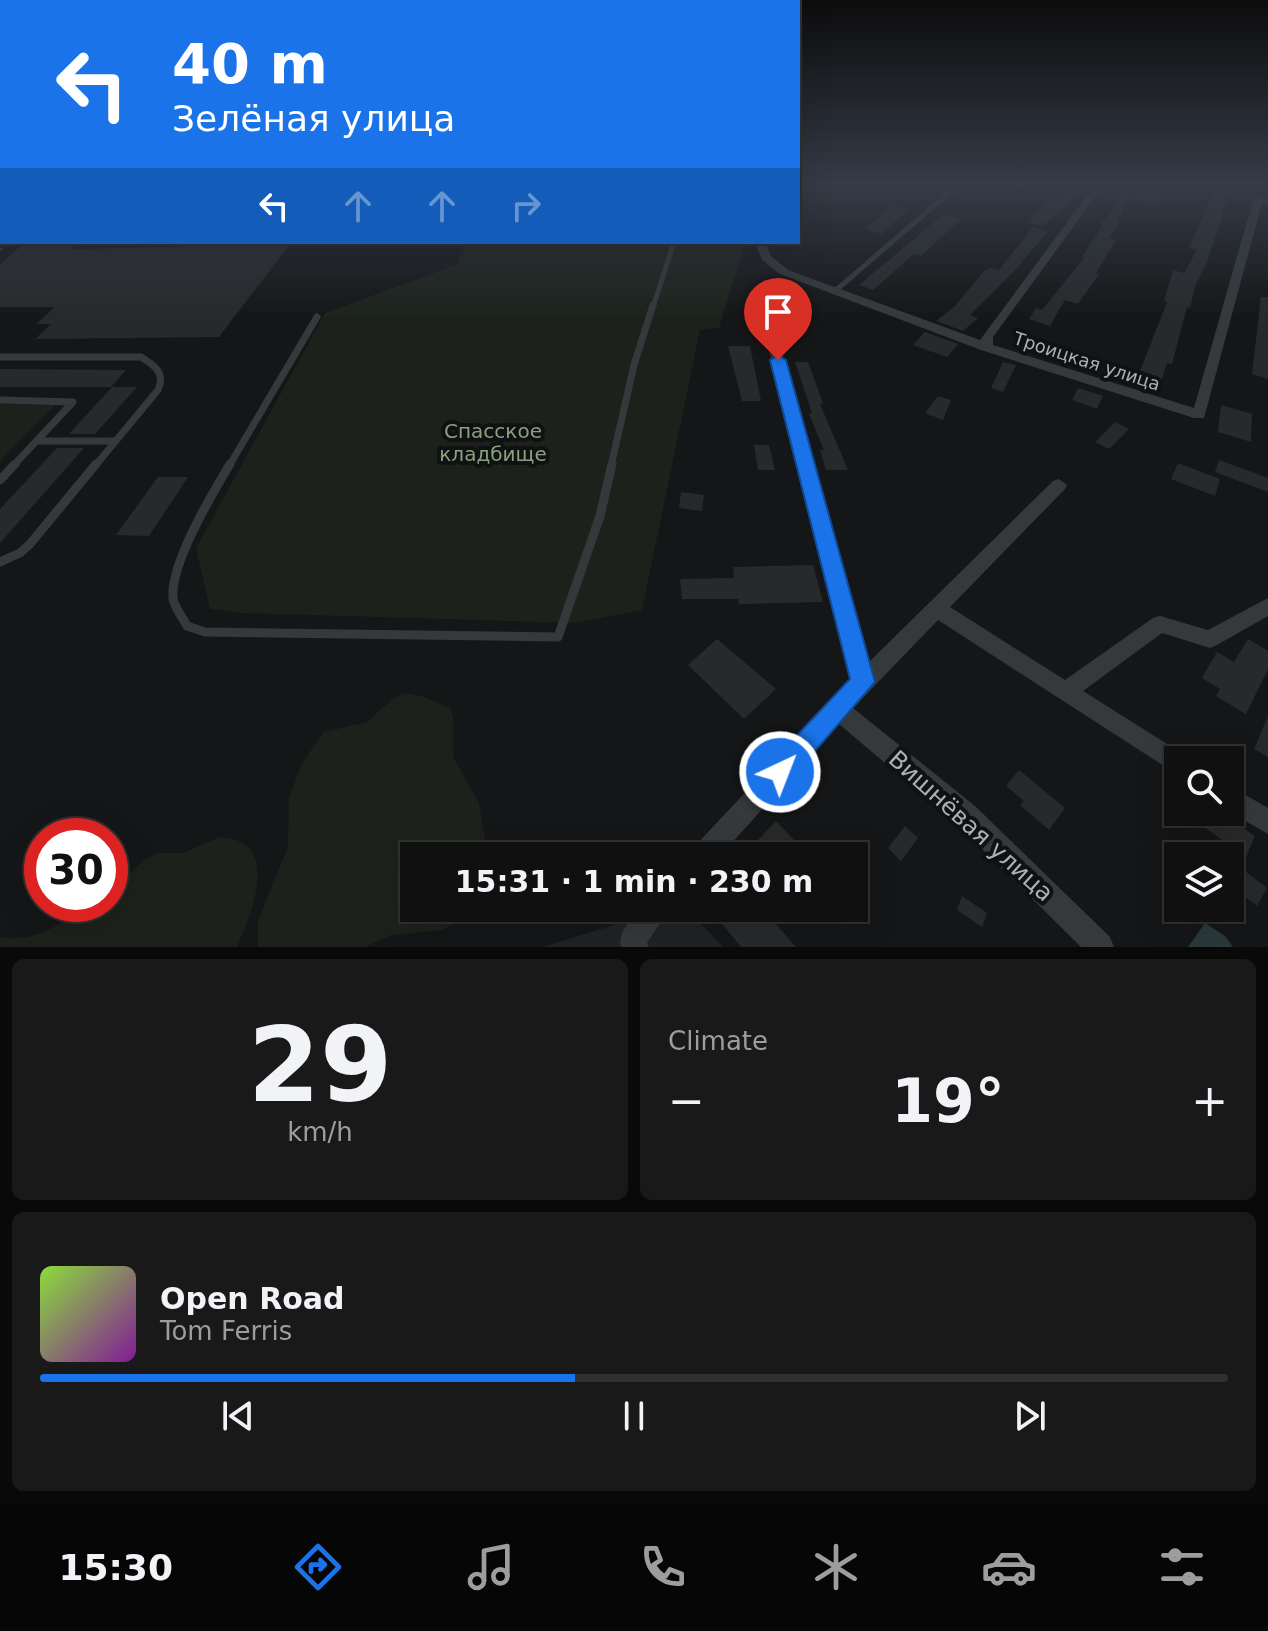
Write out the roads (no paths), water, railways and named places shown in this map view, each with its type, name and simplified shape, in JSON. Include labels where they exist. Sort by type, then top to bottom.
[{"type":"street","points":[[986,347],[987,337],[1066,230]]},
{"type":"street","name":"Троицкая улица","points":[[761,244],[766,258],[784,272],[986,347],[1199,415],[1250,230]]},
{"type":"street","points":[[770,330],[863,682]]},
{"type":"street","points":[[716,842],[863,682],[1059,485]]},
{"type":"street","points":[[1064,692],[1160,624],[1210,639],[1268,606]]},
{"type":"street","points":[[935,608],[1164,755]]},
{"type":"street","name":"Вишнёвая улица","points":[[838,709],[966,815],[1100,947]]},
{"type":"street","points":[[1244,807],[1268,822]]},
{"type":"street","points":[[635,947],[633,940],[646,922]]},
{"type":"lane","points":[[835,291],[906,230]]},
{"type":"lane","points":[[317,317],[201,513],[175,581],[173,600],[187,626],[205,632],[558,637],[600,516],[634,365],[673,244]]},
{"type":"lane","points":[[0,357],[141,357],[158,367],[162,384],[30,544],[20,553],[0,562]]},
{"type":"lane","points":[[0,400],[73,402],[0,480]]},
{"type":"lane","points":[[37,441],[115,441]]},
{"type":"park label","name":"Спасское кладбище","points":[[493,442]]}]
